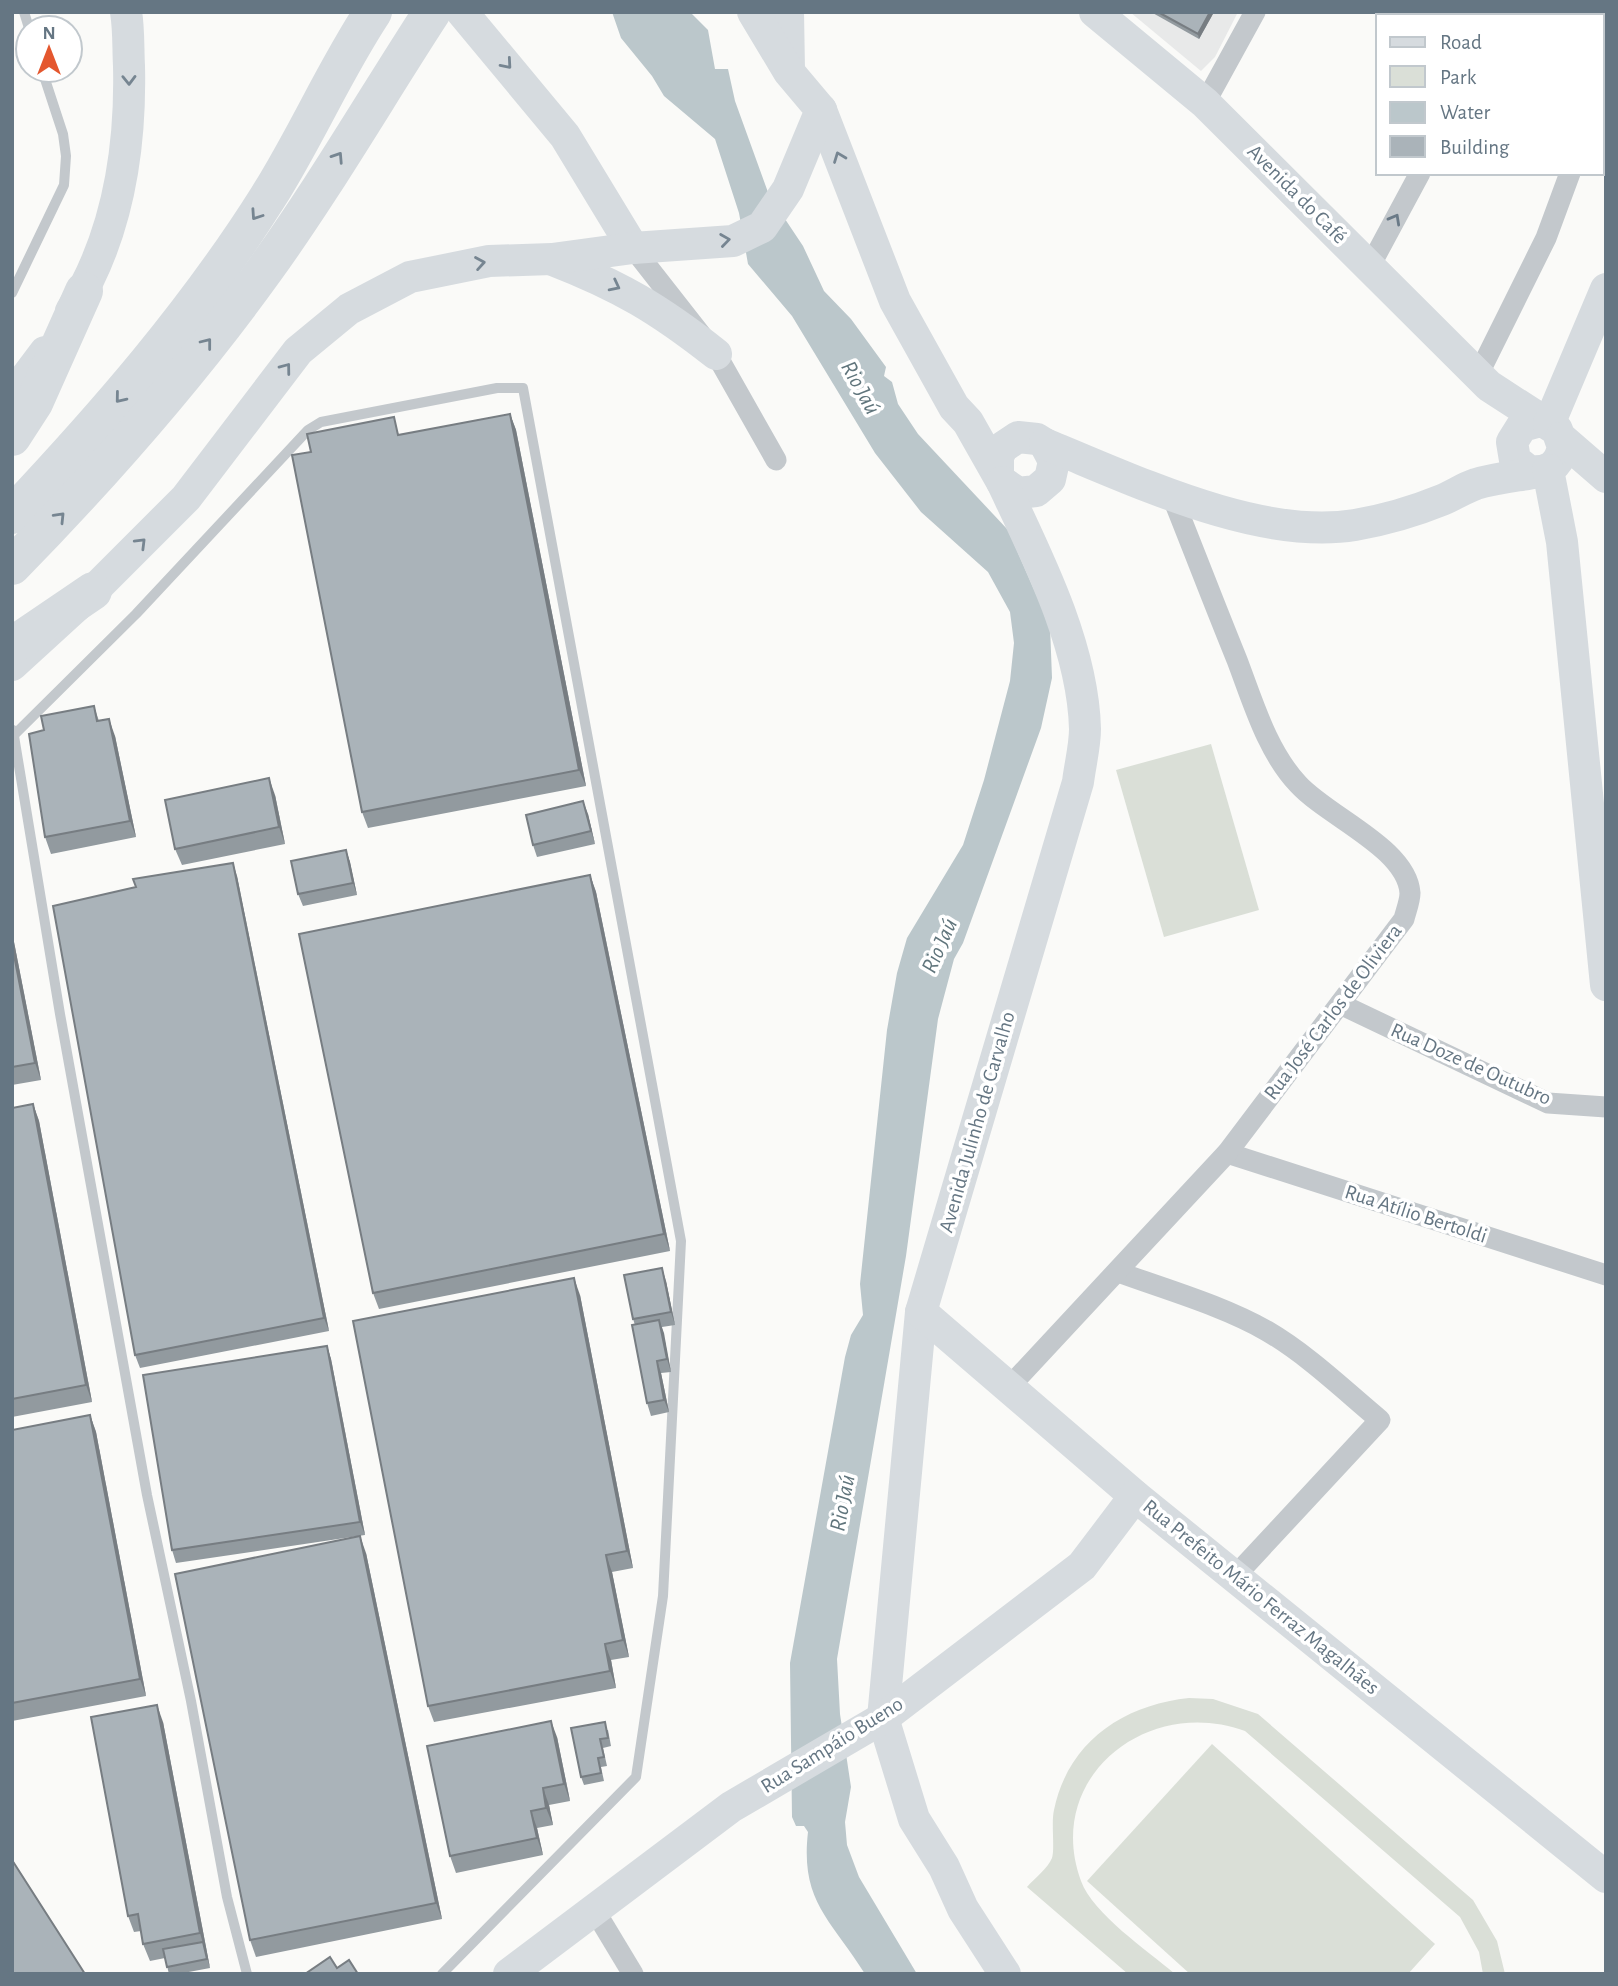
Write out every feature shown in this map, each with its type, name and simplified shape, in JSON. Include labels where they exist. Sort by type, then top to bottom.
[{"type":"highway","points":[[12,565],[104,467],[264,271],[432,12]]},
{"type":"highway","points":[[12,515],[103,419],[196,303],[269,196],[368,20]]},
{"type":"highway","points":[[12,437],[34,403],[84,291]]},
{"type":"highway","points":[[12,646],[93,591]]},
{"type":"street","points":[[12,396],[27,380],[84,291],[118,201],[128,135],[127,12]]},
{"type":"street","points":[[462,12],[565,136],[645,247],[716,354],[776,460]]},
{"type":"street","name":"Avenida Julinho de Carvalho","points":[[753,12],[789,72],[821,110],[895,301],[1000,478],[1029,539],[1074,654],[1085,729],[1078,782],[921,1312],[883,1718]]},
{"type":"street","points":[[788,12],[789,72]]},
{"type":"street","name":"Avenida do Café","points":[[1095,12],[1206,103],[1483,381],[1541,446],[1601,476]]},
{"type":"street","points":[[1206,103],[1255,12]]},
{"type":"street","points":[[12,665],[93,591],[186,498],[299,351],[349,309],[410,277],[489,261],[552,259],[645,247],[733,241],[762,227],[788,189],[821,110]]},
{"type":"street","points":[[800,164],[858,204]]},
{"type":"street","points":[[1370,266],[1419,175]]},
{"type":"street","points":[[1483,381],[1546,238],[1569,175]]},
{"type":"street","points":[[552,259],[611,283],[666,315],[716,354]]},
{"type":"street","points":[[1605,974],[1557,509],[1541,446],[1606,289]]},
{"type":"street","points":[[961,414],[1172,496],[1253,518],[1314,528],[1355,525],[1440,501],[1477,484],[1541,446]]},
{"type":"street","points":[[1033,440],[1003,447],[998,456],[1000,478],[1018,493],[1027,494],[1047,483],[1111,471]]},
{"type":"street","points":[[1029,539],[1054,461],[1033,440]]},
{"type":"street","points":[[1557,509],[1569,492],[1601,476]]},
{"type":"street","name":"Rua José Carlos de Oliviera","points":[[1010,1386],[1227,1153],[1404,919],[1410,894],[1402,866],[1382,847],[1329,812],[1299,785],[1282,765],[1261,722],[1172,496]]},
{"type":"street","name":"Rua Doze de Outubro","points":[[1340,1004],[1548,1103],[1606,1107]]},
{"type":"street","name":"Rua Atílio Bertoldi","points":[[1227,1153],[1606,1275]]},
{"type":"street","points":[[1118,1272],[1206,1304],[1266,1331],[1319,1368],[1380,1420],[1236,1575]]},
{"type":"street","name":"Rua Prefeito Mário Ferraz Magalhães","points":[[921,1312],[1135,1496],[1606,1877]]},
{"type":"street","name":"Rua Sampáio Bueno","points":[[509,1974],[596,1911],[730,1807],[883,1718],[1082,1566],[1135,1496]]},
{"type":"street","points":[[883,1718],[914,1819],[944,1867],[962,1909],[1005,1974]]},
{"type":"street","points":[[596,1911],[633,1974]]},
{"type":"lane","points":[[12,293],[64,185],[66,156],[63,134],[47,84]]},
{"type":"lane","points":[[247,1974],[227,1897],[191,1701],[146,1495],[60,1014],[13,731],[136,614],[307,430],[321,422],[497,388],[523,388],[681,1241],[663,1596],[636,1777],[442,1974]]},
{"type":"shaded area","points":[[1130,12],[1238,12],[1215,57],[1201,71]]},
{"type":"green space","points":[[1211,744],[1259,910],[1164,937],[1116,770]]},
{"type":"green space","points":[[1189,1698],[1213,1699],[1258,1714],[1473,1900],[1497,1941],[1505,1974],[1483,1974],[1479,1952],[1460,1917],[1245,1731],[1209,1723],[1173,1725],[1140,1735],[1112,1754],[1091,1778],[1077,1809],[1073,1843],[1081,1881],[1087,1893],[1109,1919],[1175,1974],[1128,1974],[1027,1887],[1052,1858],[1053,1815],[1061,1786],[1085,1747],[1102,1731],[1142,1709]]},
{"type":"green space","points":[[1212,1744],[1435,1944],[1408,1974],[1190,1974],[1087,1881]]},
{"type":"water","name":"Rio Jaú","points":[[612,12],[690,12],[708,30],[715,69],[728,69],[735,101],[769,195],[803,246],[824,291],[851,319],[886,367],[884,376],[892,382],[898,404],[918,434],[1008,530],[1050,626],[1052,678],[1041,728],[963,943],[954,959],[938,1019],[906,1256],[837,1659],[840,1714],[851,1787],[845,1822],[847,1845],[859,1877],[917,1974],[865,1974],[821,1909],[814,1893],[807,1856],[808,1832],[804,1826],[796,1826],[792,1817],[790,1663],[845,1357],[851,1335],[863,1315],[860,1284],[887,1030],[897,973],[907,938],[963,845],[984,780],[1010,681],[1014,643],[1010,612],[988,572],[921,512],[875,453],[792,316],[748,264],[739,213],[715,139],[664,96],[652,76],[621,38]]},
{"type":"building","points":[[1158,12],[1210,12],[1198,34]]},
{"type":"building","points":[[510,414],[579,770],[362,812],[292,455],[311,452],[307,434],[394,417],[398,435]]},
{"type":"building","points":[[94,706],[97,721],[109,719],[130,821],[45,837],[29,734],[44,730],[41,716]]},
{"type":"building","points":[[269,778],[279,827],[175,849],[165,800]]},
{"type":"building","points":[[583,801],[591,831],[533,845],[526,815]]},
{"type":"building","points":[[346,850],[353,883],[298,894],[291,861]]},
{"type":"building","points":[[233,863],[324,1318],[135,1355],[53,906],[136,887],[133,879]]},
{"type":"building","points":[[590,875],[664,1234],[373,1293],[299,934]]},
{"type":"building","points":[[12,945],[35,1063],[12,1067]]},
{"type":"building","points":[[33,1104],[86,1385],[12,1399],[12,1108]]},
{"type":"building","points":[[662,1268],[671,1312],[633,1319],[624,1275]]},
{"type":"building","points":[[574,1278],[627,1551],[606,1555],[623,1640],[605,1644],[610,1671],[428,1706],[353,1321]]},
{"type":"building","points":[[659,1320],[667,1359],[657,1361],[664,1400],[647,1403],[632,1325]]},
{"type":"building","points":[[327,1346],[360,1522],[172,1550],[143,1375]]},
{"type":"building","points":[[90,1415],[140,1679],[12,1703],[12,1430]]},
{"type":"building","points":[[360,1536],[436,1903],[250,1940],[175,1574]]},
{"type":"building","points":[[157,1705],[200,1933],[143,1944],[138,1914],[128,1916],[91,1717]]},
{"type":"building","points":[[551,1721],[564,1784],[543,1788],[546,1808],[531,1811],[537,1838],[450,1856],[427,1746]]},
{"type":"building","points":[[605,1722],[608,1738],[600,1739],[604,1757],[598,1758],[601,1773],[581,1777],[571,1728]]},
{"type":"building","points":[[12,1860],[85,1974],[12,1974]]},
{"type":"building","points":[[203,1942],[207,1959],[167,1967],[163,1949]]},
{"type":"building","points":[[330,1957],[337,1968],[349,1960],[358,1974],[305,1974]]}]
